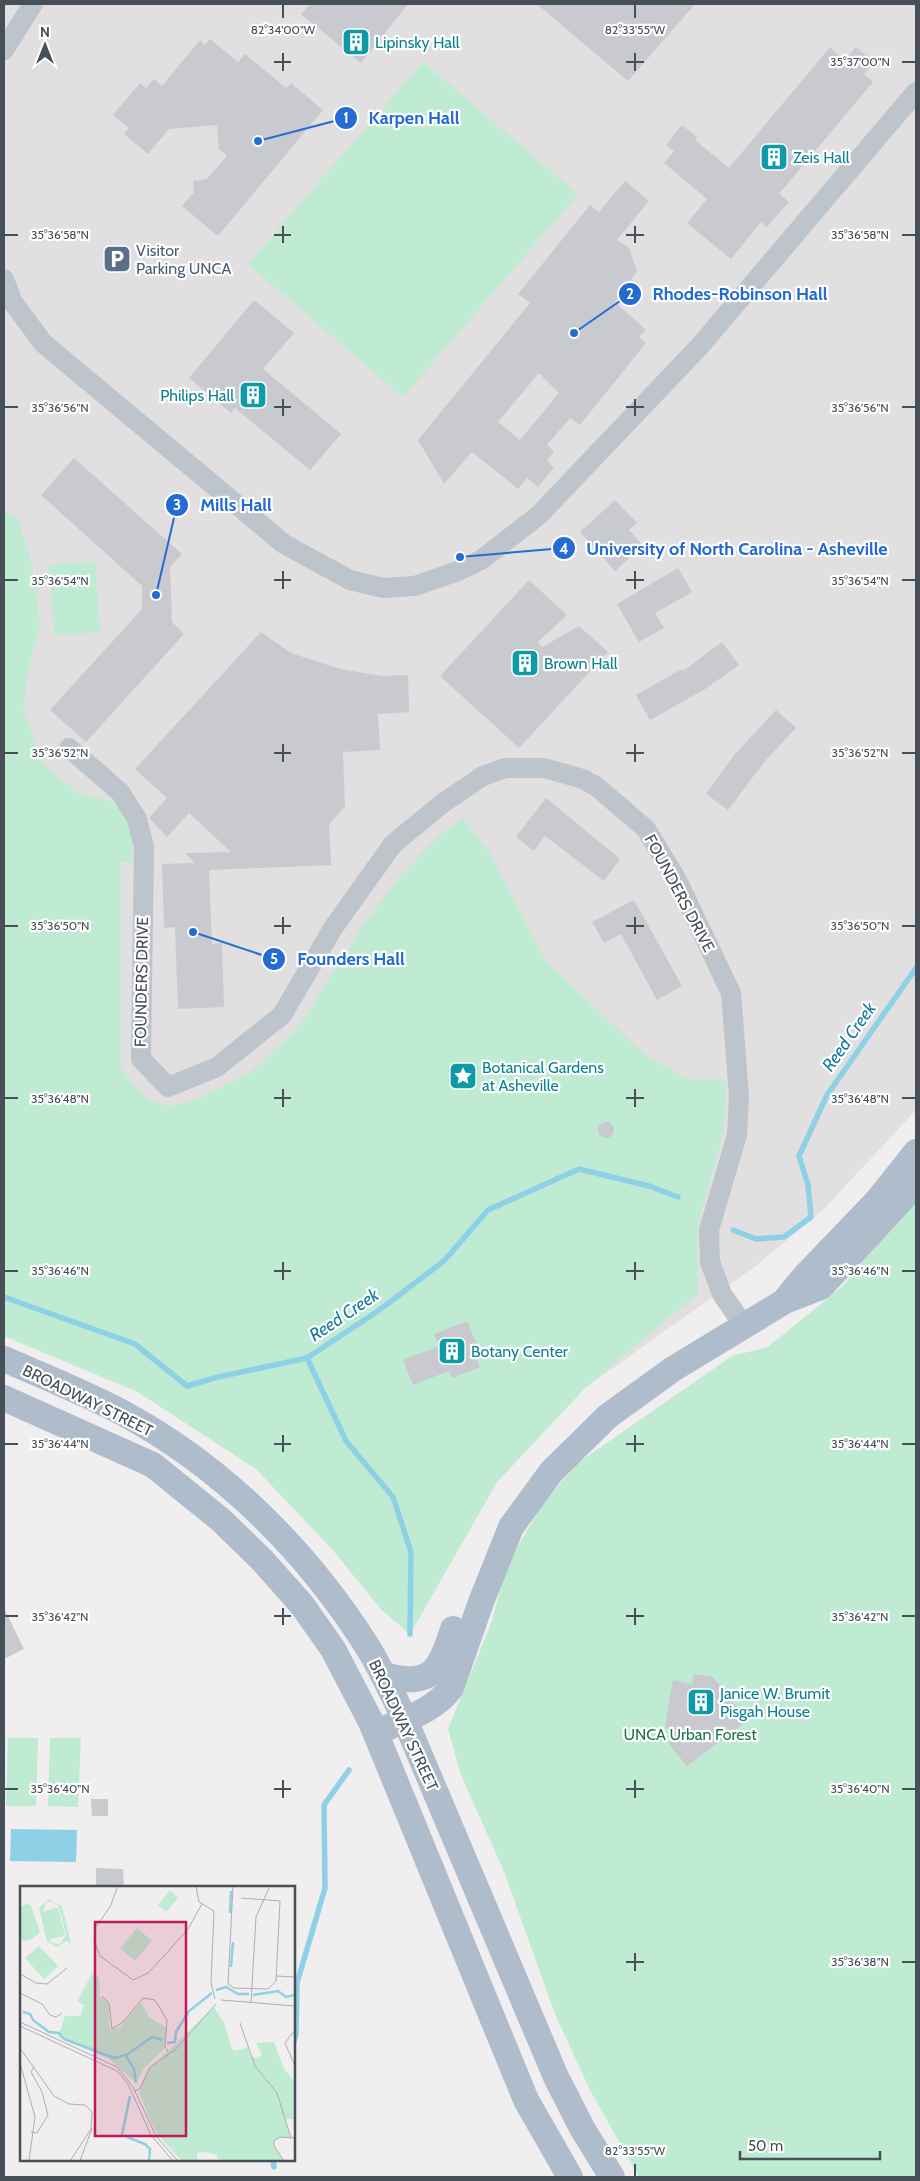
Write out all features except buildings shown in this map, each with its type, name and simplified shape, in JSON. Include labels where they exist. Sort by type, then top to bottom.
[{"type":"main road","points":[[785,1301],[805,1276],[876,1201],[916,1152]]},
{"type":"main road","points":[[384,1675],[414,1681],[431,1672],[441,1663],[479,1565],[512,1527],[552,1471],[608,1416],[674,1369],[785,1301],[822,1287],[916,1184]]},
{"type":"main road","name":"BROADWAY STREET","points":[[4,1359],[121,1412],[165,1438],[220,1478],[255,1509],[317,1576],[352,1622],[384,1675],[405,1720],[556,2077],[582,2128],[612,2177]]},
{"type":"main road","name":"BROADWAY STREET","points":[[4,1398],[153,1465],[221,1520],[262,1560],[302,1605],[333,1649],[376,1734],[526,2100],[570,2177]]},
{"type":"main road","points":[[376,1734],[444,1698],[451,1688],[481,1602],[512,1527]]},
{"type":"street","points":[[4,50],[32,4]]},
{"type":"street","points":[[4,279],[12,301],[43,343],[284,544],[350,580],[383,588],[415,586],[458,571],[481,560],[539,515],[699,347],[916,92]]},
{"type":"street","name":"FOUNDERS DRIVE","points":[[68,748],[120,792],[137,819],[144,846],[141,1059],[168,1087],[216,1067],[282,1015],[332,928],[393,844],[451,797],[482,776],[505,768],[544,768],[583,779],[602,791],[646,829],[677,880],[731,993],[739,1096],[737,1135],[709,1230],[710,1262],[722,1294],[744,1326]]},
{"type":"shaded area","points":[[4,4],[916,4],[916,1110],[822,1211],[753,1268],[585,1388],[497,1482],[410,1634],[381,1609],[332,1549],[256,1469],[138,1392],[4,1336]]},
{"type":"green space","points":[[423,62],[578,194],[403,397],[248,264]]},
{"type":"green space","name":"Botanical Gardens at Asheville","points":[[4,513],[19,519],[33,570],[40,624],[29,667],[23,710],[44,765],[78,793],[112,802],[127,817],[133,836],[132,862],[120,862],[120,1067],[148,1100],[171,1106],[192,1102],[250,1073],[290,1036],[304,1019],[362,927],[400,876],[439,836],[463,818],[489,852],[546,961],[645,1055],[687,1079],[727,1080],[723,1135],[697,1228],[698,1293],[585,1388],[497,1482],[410,1634],[381,1609],[332,1549],[256,1469],[138,1392],[4,1336]]},
{"type":"green space","points":[[95,561],[100,632],[54,635],[49,565]]},
{"type":"green space","name":"UNCA Urban Forest","points":[[916,1195],[916,2177],[639,2177],[590,2090],[555,2014],[503,1869],[461,1775],[448,1729],[492,1621],[507,1564],[540,1509],[575,1465],[732,1356],[768,1347],[843,1286]]},
{"type":"green space","points":[[8,1738],[38,1738],[36,1806],[6,1806]]},
{"type":"green space","points":[[50,1738],[81,1738],[78,1807],[48,1806]]},
{"type":"water","points":[[11,1829],[77,1830],[76,1862],[10,1861]]},
{"type":"waterway","name":"Reed Creek","points":[[733,1230],[756,1239],[784,1237],[811,1217],[808,1185],[799,1156],[827,1095],[916,968]]},
{"type":"waterway","name":"Reed Creek","points":[[4,1297],[135,1344],[187,1386],[218,1377],[307,1358],[378,1311],[444,1261],[488,1210],[579,1169],[649,1186],[678,1197]]},
{"type":"waterway","points":[[307,1358],[346,1441],[393,1497],[411,1552],[410,1634]]},
{"type":"waterway","points":[[295,2038],[297,1983],[325,1888],[324,1805],[349,1770]]},
{"type":"waterway","points":[[273,2161],[274,2167]]},
{"type":"place","name":"Lipinsky Hall","points":[[356,42]]},
{"type":"place","name":"Karpen Hall","points":[[258,141]]},
{"type":"place","name":"Zeis Hall","points":[[774,157]]},
{"type":"place","name":"Visitor Parking UNCA","points":[[117,259]]},
{"type":"place","name":"Rhodes-Robinson Hall","points":[[574,333]]},
{"type":"place","name":"Philips Hall","points":[[253,395]]},
{"type":"place","name":"University of North Carolina - Asheville","points":[[460,557]]},
{"type":"place","name":"Mills Hall","points":[[156,595]]},
{"type":"place","name":"Brown Hall","points":[[525,663]]},
{"type":"place","name":"Founders Hall","points":[[193,932]]},
{"type":"place","name":"Botanical Gardens at Asheville","points":[[463,1076]]},
{"type":"place","name":"Botany Center","points":[[452,1351]]},
{"type":"place","name":"Janice W. Brumit Pisgah House","points":[[701,1702]]}]
